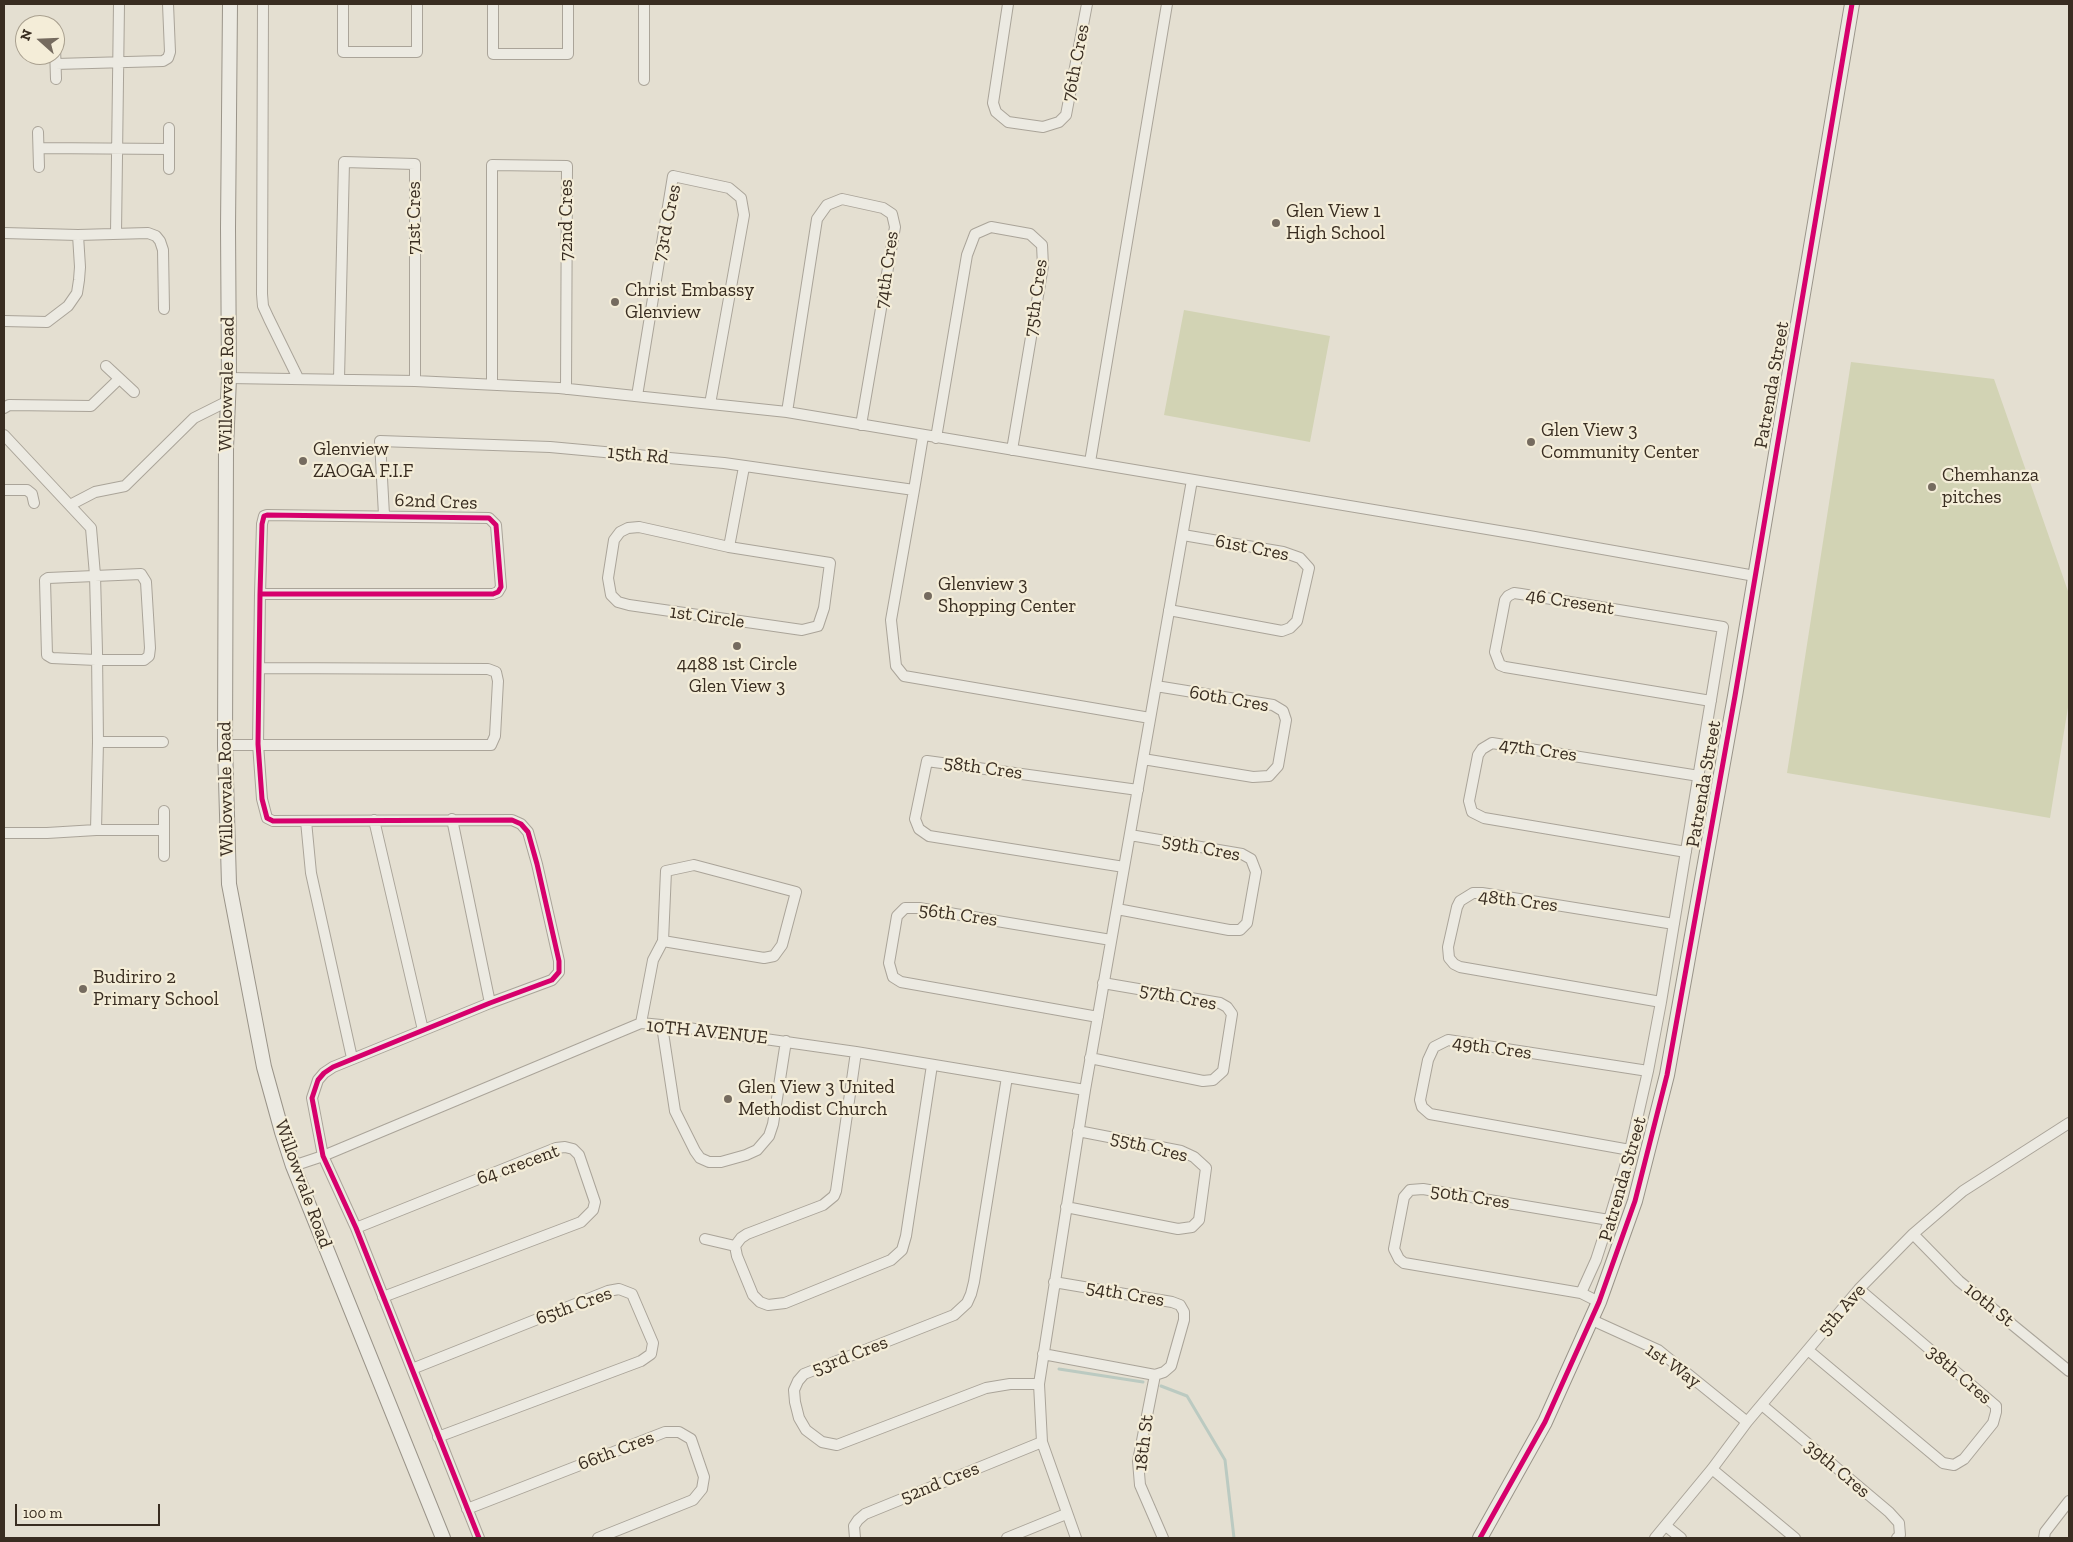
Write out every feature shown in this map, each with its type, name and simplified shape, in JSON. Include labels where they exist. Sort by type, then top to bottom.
[{"type":"street","points":[[116,233],[120,4]]},
{"type":"street","points":[[65,64],[163,62],[168,58],[170,52],[168,4]]},
{"type":"street","name":"Willowvale Road","points":[[230,4],[229,378],[224,745],[229,884],[264,1067],[293,1166],[443,1538]]},
{"type":"street","points":[[263,4],[262,294],[268,320],[298,378]]},
{"type":"street","points":[[343,4],[343,52],[417,52],[417,4]]},
{"type":"street","points":[[493,4],[493,54],[568,54],[568,4]]},
{"type":"street","points":[[644,4],[644,80]]},
{"type":"street","name":"76th Cres","points":[[1008,4],[993,103],[996,112],[1008,122],[1043,127],[1059,122],[1066,114],[1087,4]]},
{"type":"street","points":[[1090,462],[1167,4]]},
{"type":"street","name":"Patrenda Street","points":[[1480,1538],[1545,1422],[1592,1320],[1635,1201],[1667,1076],[1755,576],[1852,4]]},
{"type":"street","points":[[56,65],[56,79]]},
{"type":"street","points":[[169,128],[169,169]]},
{"type":"street","points":[[38,132],[39,167]]},
{"type":"street","points":[[38,148],[169,149]]},
{"type":"street","name":"71st Cres","points":[[339,379],[344,162],[415,164],[416,381]]},
{"type":"street","name":"72nd Cres","points":[[492,384],[492,165],[567,166],[566,388]]},
{"type":"street","name":"73rd Cres","points":[[637,396],[674,176],[729,188],[742,198],[744,215],[710,404]]},
{"type":"street","name":"74th Cres","points":[[787,412],[817,219],[828,205],[842,199],[884,208],[892,214],[895,227],[861,426]]},
{"type":"street","name":"75th Cres","points":[[936,438],[967,255],[975,234],[991,227],[1030,234],[1042,245],[1042,266],[1012,450]]},
{"type":"street","points":[[4,233],[78,235],[148,233],[156,236],[160,241],[162,250],[164,309]]},
{"type":"street","points":[[4,321],[47,322],[68,306],[77,293],[79,280],[78,235]]},
{"type":"street","points":[[106,366],[134,392]]},
{"type":"street","points":[[229,378],[416,381],[566,388],[787,412],[1755,576]]},
{"type":"street","points":[[4,408],[9,405],[91,406],[119,379]]},
{"type":"street","points":[[70,505],[95,492],[119,489],[124,486],[194,418],[228,401]]},
{"type":"street","points":[[4,435],[90,525],[97,656],[96,830]]},
{"type":"street","points":[[923,436],[891,620],[896,666],[904,676],[1150,718]]},
{"type":"street","name":"15th Rd","points":[[384,515],[380,441],[550,447],[744,467],[914,490]]},
{"type":"street","points":[[730,547],[744,467]]},
{"type":"street","points":[[1076,1538],[1042,1442],[1039,1384],[1090,1058],[1192,480]]},
{"type":"street","points":[[4,490],[27,490],[33,498],[46,481]]},
{"type":"street","name":"62nd Cres","points":[[271,514],[489,518],[497,528],[500,590],[493,594],[260,594],[262,524],[264,516],[271,514]]},
{"type":"street","name":"1st Circle","points":[[639,527],[730,547],[830,562],[824,608],[818,626],[802,630],[638,607],[618,602],[611,595],[608,578],[614,540],[620,532],[628,528],[639,527]]},
{"type":"street","name":"61st Cres","points":[[1169,610],[1282,631],[1290,628],[1297,621],[1309,568],[1300,558],[1283,552],[1182,535]]},
{"type":"street","points":[[94,574],[141,574],[144,576],[150,648],[149,656],[144,660],[97,656],[52,658],[45,652],[45,580],[51,577],[94,574]]},
{"type":"street","points":[[260,594],[258,744],[262,799],[267,818],[273,821],[512,820],[521,824],[528,832],[559,961],[559,972],[552,980],[352,1058],[324,1073],[314,1090],[313,1110],[323,1156],[356,1228],[479,1538]]},
{"type":"street","name":"46 Cresent","points":[[1521,594],[1723,627],[1711,701],[1500,665],[1496,660],[1495,652],[1508,596],[1521,594]]},
{"type":"street","points":[[224,745],[491,745],[495,736],[498,681],[496,672],[482,668],[260,668]]},
{"type":"street","name":"60th Cres","points":[[1143,759],[1253,778],[1269,776],[1278,766],[1286,720],[1283,711],[1273,705],[1156,686]]},
{"type":"street","points":[[1581,1293],[1596,1260],[1609,1220],[1630,1150],[1648,1071],[1711,701]]},
{"type":"street","points":[[98,742],[163,742]]},
{"type":"street","name":"47th Cres","points":[[1686,852],[1484,818],[1472,812],[1469,801],[1478,756],[1482,749],[1492,743],[1699,776]]},
{"type":"street","name":"58th Cres","points":[[1124,867],[929,836],[919,829],[916,819],[927,761],[1138,790]]},
{"type":"street","points":[[164,811],[164,856]]},
{"type":"street","points":[[452,819],[490,1003]]},
{"type":"street","points":[[374,820],[423,1030]]},
{"type":"street","points":[[306,821],[310,873],[352,1058]]},
{"type":"street","points":[[4,833],[164,830]]},
{"type":"street","name":"59th Cres","points":[[1116,909],[1229,930],[1240,930],[1247,923],[1256,872],[1251,860],[1242,854],[1130,835]]},
{"type":"street","points":[[641,1023],[653,960],[663,941],[666,871],[694,865],[796,892],[782,946],[774,956],[764,958],[663,941]]},
{"type":"street","name":"48th Cres","points":[[1661,1002],[1460,967],[1449,958],[1448,947],[1457,907],[1460,901],[1473,893],[1674,924]]},
{"type":"street","name":"56th Cres","points":[[1098,1017],[901,982],[893,977],[889,963],[898,916],[905,908],[919,908],[1111,940]]},
{"type":"street","name":"57th Cres","points":[[1090,1058],[1202,1081],[1213,1080],[1223,1071],[1232,1014],[1227,1007],[1220,1003],[1104,983]]},
{"type":"street","name":"10TH AVENUE","points":[[293,1166],[323,1156],[641,1023],[786,1041],[1085,1090]]},
{"type":"street","points":[[662,1026],[675,1111],[695,1151],[700,1158],[709,1162],[721,1162],[746,1155],[757,1150],[769,1136],[773,1124],[786,1041]]},
{"type":"street","name":"49th Cres","points":[[1630,1150],[1430,1114],[1422,1106],[1420,1100],[1428,1060],[1434,1047],[1448,1040],[1648,1071]]},
{"type":"street","points":[[856,1052],[834,1196],[823,1204],[747,1234],[735,1246],[737,1256],[753,1295],[760,1302],[768,1305],[785,1303],[897,1256],[905,1243],[932,1064]]},
{"type":"street","name":"53rd Cres","points":[[1007,1077],[974,1282],[966,1303],[954,1315],[804,1374],[794,1390],[794,1402],[799,1418],[806,1430],[822,1442],[837,1445],[986,1388],[1010,1384],[1039,1384]]},
{"type":"street","name":"5th Ave","points":[[1655,1538],[1712,1469],[1747,1422],[1859,1289],[1913,1234],[1963,1191],[2069,1123]]},
{"type":"street","name":"55th Cres","points":[[1066,1207],[1178,1229],[1192,1227],[1199,1220],[1206,1168],[1194,1157],[1181,1151],[1078,1131]]},
{"type":"street","name":"64 crecent","points":[[356,1228],[556,1148],[574,1149],[579,1156],[595,1202],[593,1210],[580,1222],[383,1297]]},
{"type":"street","name":"50th Cres","points":[[1599,1302],[1581,1293],[1404,1262],[1399,1259],[1394,1249],[1404,1197],[1410,1190],[1423,1189],[1609,1220]]},
{"type":"street","name":"10th St","points":[[1913,1234],[1959,1281],[2069,1371]]},
{"type":"street","points":[[705,1239],[735,1246]]},
{"type":"street","name":"54th Cres","points":[[1054,1282],[1164,1300],[1180,1306],[1184,1312],[1184,1320],[1175,1357],[1171,1366],[1164,1372],[1155,1374]]},
{"type":"street","name":"65th Cres","points":[[412,1369],[608,1291],[618,1289],[632,1294],[652,1343],[651,1354],[641,1361],[438,1437]]},
{"type":"street","name":"38th Cres","points":[[1808,1350],[1943,1463],[1954,1465],[1964,1459],[1993,1423],[1996,1406],[1859,1289]]},
{"type":"street","name":"1st Way","points":[[1592,1320],[1658,1350],[1747,1422]]},
{"type":"street","points":[[1043,1354],[1155,1374]]},
{"type":"street","name":"18th St","points":[[1155,1374],[1138,1461],[1140,1485],[1163,1538]]},
{"type":"street","name":"39th Cres","points":[[1762,1405],[1889,1512],[1899,1523],[1900,1535],[1897,1538]]},
{"type":"street","name":"66th Cres","points":[[467,1509],[665,1432],[679,1432],[691,1439],[704,1477],[702,1489],[693,1500],[598,1538]]},
{"type":"street","name":"52nd Cres","points":[[855,1538],[854,1526],[865,1514],[1042,1442]]},
{"type":"street","points":[[1712,1469],[1795,1538]]},
{"type":"street","points":[[2044,1538],[2045,1532],[2069,1501]]},
{"type":"street","points":[[1007,1538],[1066,1514]]},
{"type":"street","points":[[1666,1526],[1681,1538]]},
{"type":"green space","points":[[1184,310],[1330,336],[1310,442],[1164,415]]},
{"type":"green space","name":"Chemhanza pitches","points":[[1851,362],[1994,379],[2069,594],[2069,701],[2050,818],[1787,773]]},
{"type":"waterway","points":[[1059,1369],[1143,1382]]},
{"type":"waterway","points":[[1161,1386],[1187,1396],[1225,1460],[1234,1538]]},
{"type":"cycle path","points":[[1480,1538],[1545,1422],[1599,1302],[1635,1201],[1667,1075],[1735,696],[1852,4]]},
{"type":"cycle path","points":[[260,594],[493,594],[498,592],[501,587],[496,525],[489,518],[267,515],[264,516],[262,524],[260,594],[258,744],[262,799],[267,818],[273,821],[512,820],[521,824],[528,832],[537,864],[559,961],[559,972],[552,980],[490,1003],[333,1067],[318,1080],[312,1098],[323,1156],[356,1228],[479,1538]]},
{"type":"place","name":"Glen View 1 High School","points":[[1276,223]]},
{"type":"place","name":"Christ Embassy Glenview","points":[[615,302]]},
{"type":"place","name":"Glen View 3 Community Center","points":[[1531,442]]},
{"type":"place","name":"Glenview ZAOGA F.I.F","points":[[303,461]]},
{"type":"place","name":"Chemhanza pitches","points":[[1932,487]]},
{"type":"place","name":"Glenview 3 Shopping Center","points":[[928,596]]},
{"type":"place","name":"4488 1st Circle Glen View 3","points":[[737,646]]},
{"type":"place","name":"Budiriro 2 Primary School","points":[[83,989]]},
{"type":"place","name":"Glen View 3 United Methodist Church","points":[[728,1099]]}]
